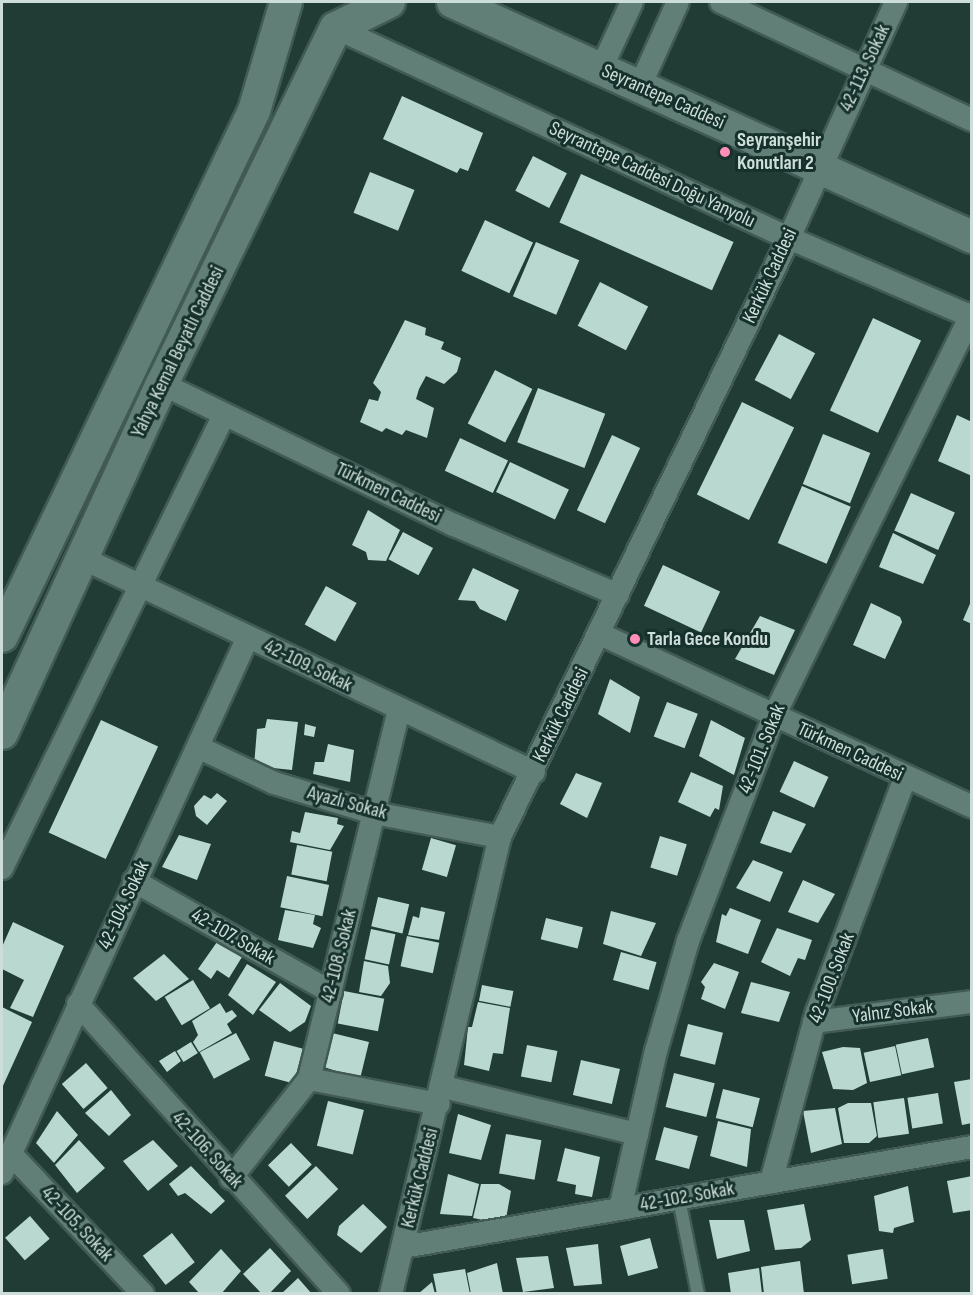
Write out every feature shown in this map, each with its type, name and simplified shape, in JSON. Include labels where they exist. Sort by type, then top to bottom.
[{"type":"street","name":"Yahya Kemal Beyatlı Caddesi","points":[[2,636],[254,111],[286,2]]},
{"type":"street","points":[[336,28],[389,2]]},
{"type":"street","name":"Seyrantepe Caddesi","points":[[453,2],[972,237]]},
{"type":"street","points":[[601,69],[632,2]]},
{"type":"street","points":[[640,86],[678,2]]},
{"type":"street","points":[[721,2],[972,120]]},
{"type":"street","name":"42-113. Sokak","points":[[819,168],[896,2]]},
{"type":"street","name":"Yahya Kemal Beyatlı Caddesi","points":[[2,733],[162,384],[336,28]]},
{"type":"street","name":"Seyrantepe Caddesi Doğu Yanyolu","points":[[336,28],[789,238],[971,315]]},
{"type":"street","name":"Kerkük Caddesi","points":[[391,1293],[441,1096],[500,837],[534,772],[789,238],[819,168]]},
{"type":"street","name":"42-101. Sokak","points":[[620,1209],[656,1051],[688,941],[774,716],[971,315]]},
{"type":"street","name":"Türkmen Caddesi","points":[[162,384],[454,525],[618,595]]},
{"type":"street","points":[[2,868],[224,415]]},
{"type":"street","name":"42-109. Sokak","points":[[82,558],[142,583],[399,710],[534,772]]},
{"type":"street","name":"Türkmen Caddesi","points":[[600,634],[905,778],[972,807]]},
{"type":"street","name":"42-104. Sokak","points":[[6,1164],[135,881],[200,748],[248,636]]},
{"type":"street","name":"42-108. Sokak","points":[[231,1178],[309,1079],[399,710]]},
{"type":"street","name":"Ayazlı Sokak","points":[[200,748],[274,783],[374,813],[500,837]]},
{"type":"street","name":"42-100. Sokak","points":[[771,1182],[814,1022],[905,778]]},
{"type":"street","name":"42-107. Sokak","points":[[135,881],[331,992]]},
{"type":"street","name":"Yalnız Sokak","points":[[814,1022],[972,1002]]},
{"type":"street","name":"42-106. Sokak","points":[[78,1004],[231,1178],[339,1293]]},
{"type":"street","points":[[309,1079],[441,1096],[637,1134]]},
{"type":"street","name":"42-102. Sokak","points":[[403,1247],[972,1147]]},
{"type":"street","name":"42-105. Sokak","points":[[6,1164],[142,1293]]},
{"type":"lane","points":[[679,1199],[698,1293]]},
{"type":"building","points":[[402,96],[483,133],[468,171],[460,168],[457,173],[383,139]]},
{"type":"building","points":[[533,156],[567,173],[549,208],[515,191]]},
{"type":"building","points":[[370,172],[415,190],[398,231],[354,213]]},
{"type":"building","points":[[581,174],[734,242],[712,290],[559,222]]},
{"type":"building","points":[[485,220],[533,242],[509,293],[461,271]]},
{"type":"building","points":[[536,242],[579,260],[556,315],[513,296]]},
{"type":"building","points":[[600,282],[648,307],[626,350],[578,326]]},
{"type":"building","points":[[873,318],[921,340],[878,433],[830,410]]},
{"type":"building","points":[[405,320],[426,328],[425,335],[444,342],[441,349],[461,358],[457,372],[444,384],[426,376],[419,389],[416,399],[434,408],[427,438],[406,430],[402,435],[386,428],[382,432],[360,422],[369,399],[378,401],[381,392],[373,383]]},
{"type":"building","points":[[779,334],[815,353],[791,399],[755,380]]},
{"type":"building","points":[[495,370],[532,389],[505,443],[468,423]]},
{"type":"building","points":[[538,388],[605,414],[584,468],[517,442]]},
{"type":"building","points":[[742,402],[794,427],[749,520],[697,495]]},
{"type":"building","points":[[957,415],[972,422],[972,476],[938,461]]},
{"type":"building","points":[[823,434],[870,453],[850,503],[803,484]]},
{"type":"building","points":[[612,435],[640,448],[605,523],[577,510]]},
{"type":"building","points":[[460,438],[508,460],[493,493],[445,471]]},
{"type":"building","points":[[510,462],[569,489],[555,519],[496,492]]},
{"type":"building","points":[[802,486],[851,507],[827,564],[778,543]]},
{"type":"building","points":[[911,493],[955,513],[938,550],[894,530]]},
{"type":"building","points":[[368,510],[400,530],[386,561],[368,560],[366,552],[352,545]]},
{"type":"building","points":[[403,532],[433,548],[418,575],[388,559]]},
{"type":"building","points":[[893,533],[936,555],[923,584],[879,567]]},
{"type":"building","points":[[663,565],[720,592],[701,632],[644,606]]},
{"type":"building","points":[[473,568],[519,590],[506,621],[480,609],[475,601],[458,600]]},
{"type":"building","points":[[326,586],[357,603],[335,641],[305,624]]},
{"type":"building","points":[[972,599],[972,624],[963,620]]},
{"type":"building","points":[[871,603],[900,617],[902,622],[885,659],[853,645]]},
{"type":"building","points":[[760,616],[795,630],[774,675],[735,659]]},
{"type":"building","points":[[610,679],[640,697],[630,733],[598,714]]},
{"type":"building","points":[[667,702],[698,714],[685,748],[654,737]]},
{"type":"building","points":[[267,719],[298,722],[292,770],[254,766],[257,729],[265,728]]},
{"type":"building","points":[[101,720],[158,747],[106,859],[49,832]]},
{"type":"building","points":[[711,720],[745,738],[734,775],[699,756]]},
{"type":"building","points":[[305,724],[316,727],[314,737],[304,735]]},
{"type":"building","points":[[328,744],[354,750],[350,782],[313,774],[315,762],[324,762]]},
{"type":"building","points":[[794,761],[828,777],[814,808],[780,792]]},
{"type":"building","points":[[691,772],[723,786],[719,810],[715,808],[710,817],[678,802]]},
{"type":"building","points":[[576,773],[602,783],[587,818],[560,804]]},
{"type":"building","points":[[217,793],[227,801],[207,825],[196,816],[194,806],[204,795],[211,799]]},
{"type":"building","points":[[773,811],[806,824],[791,853],[760,843]]},
{"type":"building","points":[[305,812],[338,818],[337,824],[344,826],[330,850],[290,842],[292,831],[300,833]]},
{"type":"building","points":[[179,835],[211,844],[197,880],[162,867]]},
{"type":"building","points":[[660,836],[687,844],[677,876],[650,868]]},
{"type":"building","points":[[431,838],[456,845],[447,877],[422,870]]},
{"type":"building","points":[[297,845],[332,852],[327,881],[291,874]]},
{"type":"building","points":[[753,860],[783,872],[770,902],[736,888]]},
{"type":"building","points":[[287,876],[329,885],[322,916],[280,907]]},
{"type":"building","points":[[803,880],[835,894],[818,923],[788,912]]},
{"type":"building","points":[[378,897],[409,904],[402,933],[371,926]]},
{"type":"building","points":[[421,907],[445,912],[439,940],[408,935],[413,916],[419,918]]},
{"type":"building","points":[[730,908],[761,920],[748,954],[716,942],[722,914],[726,916]]},
{"type":"building","points":[[285,910],[315,915],[313,924],[321,928],[313,948],[278,940]]},
{"type":"building","points":[[611,911],[656,923],[641,956],[603,944]]},
{"type":"building","points":[[546,918],[583,927],[578,949],[541,939]]},
{"type":"building","points":[[13,922],[64,946],[33,1017],[10,1008],[24,980],[2,969],[2,947]]},
{"type":"building","points":[[777,928],[812,940],[805,960],[798,958],[790,976],[761,962]]},
{"type":"building","points":[[371,929],[395,934],[389,965],[365,959]]},
{"type":"building","points":[[407,936],[439,943],[433,973],[401,966]]},
{"type":"building","points":[[217,942],[242,957],[229,978],[217,970],[211,979],[198,969]]},
{"type":"building","points":[[621,952],[657,962],[649,990],[613,980]]},
{"type":"building","points":[[164,954],[189,979],[156,1001],[133,978]]},
{"type":"building","points":[[364,961],[388,966],[390,983],[381,996],[359,992]]},
{"type":"building","points":[[714,963],[739,972],[725,1009],[701,999],[705,987],[701,982]]},
{"type":"building","points":[[247,964],[276,982],[253,1015],[228,995]]},
{"type":"building","points":[[193,980],[210,1008],[182,1025],[165,997]]},
{"type":"building","points":[[751,982],[790,992],[779,1022],[741,1013]]},
{"type":"building","points":[[280,983],[311,1006],[305,1022],[290,1032],[259,1010]]},
{"type":"building","points":[[482,985],[513,991],[510,1007],[479,1001]]},
{"type":"building","points":[[344,991],[384,999],[378,1031],[338,1023]]},
{"type":"building","points":[[478,1002],[510,1008],[503,1054],[493,1053],[489,1071],[464,1065],[468,1027],[472,1027]]},
{"type":"building","points":[[220,1003],[226,1013],[232,1010],[237,1016],[227,1024],[232,1033],[199,1052],[193,1042],[198,1035],[192,1021]]},
{"type":"building","points":[[2,1007],[32,1022],[2,1088]]},
{"type":"building","points":[[688,1024],[723,1033],[715,1065],[680,1056]]},
{"type":"building","points":[[236,1033],[250,1059],[214,1079],[200,1052]]},
{"type":"building","points":[[332,1033],[369,1042],[360,1079],[321,1066]]},
{"type":"building","points":[[928,1038],[934,1067],[902,1074],[896,1045]]},
{"type":"building","points":[[274,1041],[303,1049],[294,1084],[265,1076]]},
{"type":"building","points":[[191,1042],[198,1053],[183,1062],[177,1051]]},
{"type":"building","points":[[527,1045],[557,1051],[551,1082],[521,1076]]},
{"type":"building","points":[[895,1046],[901,1075],[870,1082],[864,1053]]},
{"type":"building","points":[[843,1047],[860,1048],[867,1083],[853,1090],[833,1089],[822,1052]]},
{"type":"building","points":[[175,1051],[181,1061],[167,1072],[159,1061]]},
{"type":"building","points":[[581,1060],[620,1069],[612,1104],[573,1095]]},
{"type":"building","points":[[86,1063],[108,1088],[83,1109],[62,1084]]},
{"type":"building","points":[[674,1073],[715,1083],[706,1117],[666,1107]]},
{"type":"building","points":[[972,1079],[972,1123],[962,1125],[954,1082]]},
{"type":"building","points":[[723,1089],[760,1098],[753,1127],[716,1118]]},
{"type":"building","points":[[111,1090],[131,1115],[109,1136],[85,1113]]},
{"type":"building","points":[[938,1093],[943,1124],[912,1128],[907,1098]]},
{"type":"building","points":[[904,1098],[909,1134],[878,1138],[873,1102]]},
{"type":"building","points":[[328,1101],[364,1110],[353,1155],[317,1146]]},
{"type":"building","points":[[848,1103],[871,1103],[877,1136],[869,1143],[844,1143],[838,1108]]},
{"type":"building","points":[[835,1108],[842,1144],[811,1153],[803,1111]]},
{"type":"building","points":[[57,1111],[78,1135],[54,1163],[36,1143]]},
{"type":"building","points":[[458,1114],[491,1125],[481,1160],[449,1153]]},
{"type":"building","points":[[718,1121],[751,1129],[747,1167],[710,1156]]},
{"type":"building","points":[[664,1127],[698,1136],[689,1169],[655,1160]]},
{"type":"building","points":[[506,1134],[541,1140],[535,1180],[499,1173]]},
{"type":"building","points":[[79,1140],[105,1168],[77,1193],[55,1165]]},
{"type":"building","points":[[153,1140],[178,1166],[148,1191],[123,1161]]},
{"type":"building","points":[[291,1143],[312,1165],[289,1187],[268,1165]]},
{"type":"building","points":[[565,1148],[600,1157],[592,1197],[575,1194],[576,1185],[557,1181]]},
{"type":"building","points":[[191,1166],[225,1201],[211,1214],[185,1193],[178,1196],[169,1184]]},
{"type":"building","points":[[316,1166],[338,1189],[307,1219],[285,1196]]},
{"type":"building","points":[[448,1174],[479,1184],[472,1216],[440,1214]]},
{"type":"building","points":[[972,1176],[972,1210],[953,1213],[947,1181]]},
{"type":"building","points":[[481,1184],[499,1184],[511,1191],[505,1224],[473,1218]]},
{"type":"building","points":[[908,1186],[914,1222],[894,1228],[893,1233],[879,1231],[874,1196]]},
{"type":"building","points":[[363,1204],[387,1227],[361,1253],[337,1235],[339,1226]]},
{"type":"building","points":[[804,1204],[811,1240],[801,1248],[775,1250],[767,1210]]},
{"type":"building","points":[[30,1216],[50,1239],[25,1260],[5,1238]]},
{"type":"building","points":[[709,1220],[744,1220],[750,1251],[717,1259]]},
{"type":"building","points":[[172,1233],[195,1262],[166,1285],[143,1256]]},
{"type":"building","points":[[650,1238],[658,1268],[628,1276],[620,1246]]},
{"type":"building","points":[[598,1244],[602,1284],[574,1286],[566,1248]]},
{"type":"building","points":[[270,1248],[291,1271],[269,1294],[262,1294],[243,1274]]},
{"type":"building","points":[[221,1249],[241,1271],[221,1294],[200,1294],[189,1282]]},
{"type":"building","points":[[883,1249],[888,1279],[852,1284],[847,1255]]},
{"type":"building","points":[[548,1256],[554,1288],[523,1292],[516,1258]]},
{"type":"building","points":[[800,1261],[804,1294],[764,1294],[761,1267]]},
{"type":"building","points":[[497,1263],[503,1294],[471,1294],[467,1273]]},
{"type":"building","points":[[759,1268],[762,1294],[731,1294],[728,1273]]},
{"type":"building","points":[[465,1269],[470,1294],[437,1294],[433,1274]]},
{"type":"building","points":[[298,1278],[312,1294],[281,1294]]},
{"type":"building","points":[[432,1282],[435,1294],[418,1294]]},
{"type":"place","name":"Seyranşehir Konutları 2","points":[[725,152]]},
{"type":"place","name":"Tarla Gece Kondu","points":[[635,639]]}]
